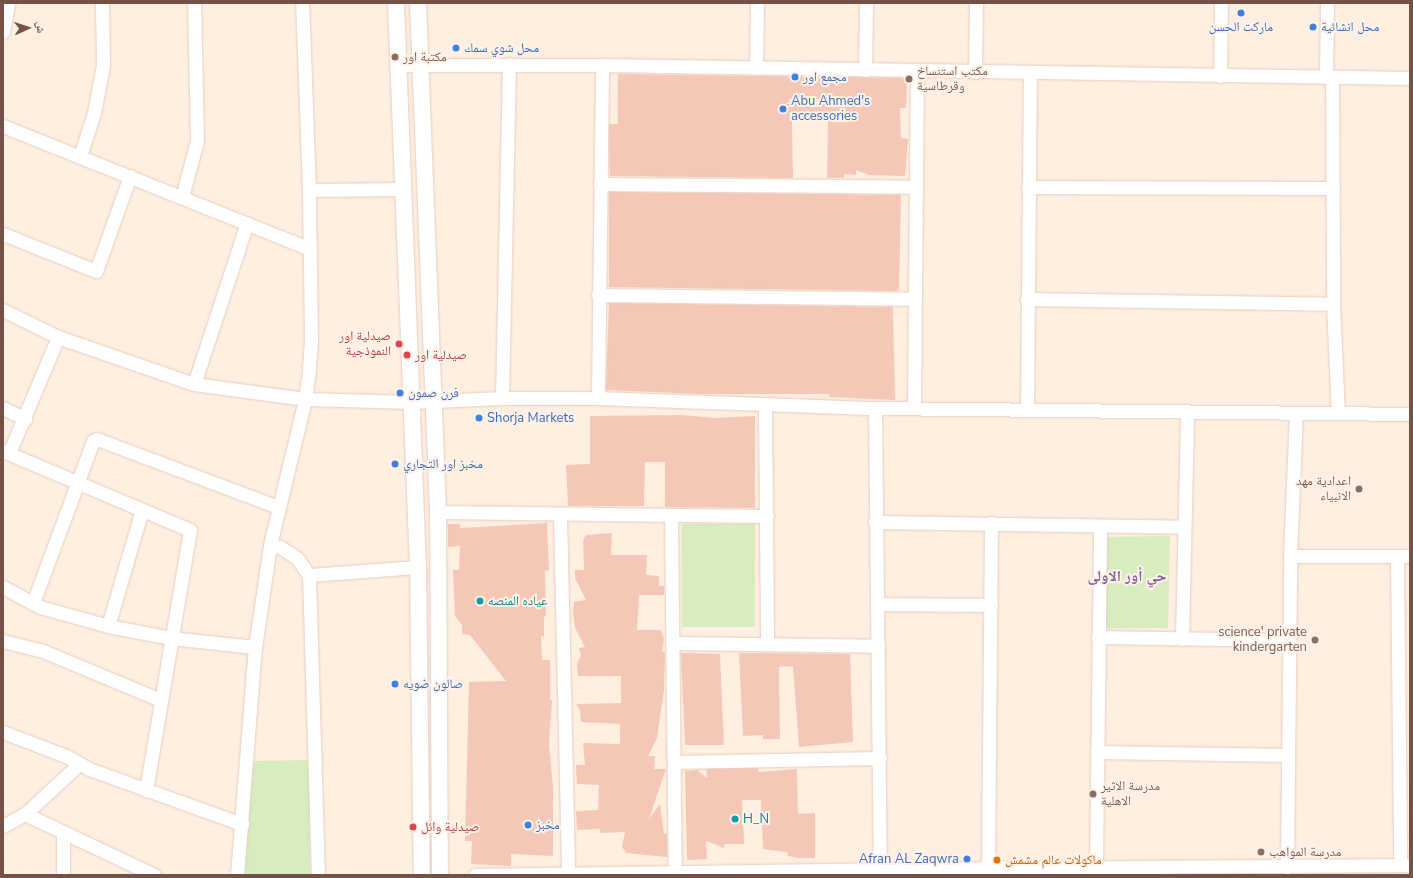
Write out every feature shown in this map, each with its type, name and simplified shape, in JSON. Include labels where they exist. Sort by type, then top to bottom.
[{"type":"street","points":[[3,32],[8,3]]},
{"type":"street","points":[[80,156],[94,113],[103,65],[102,3]]},
{"type":"street","points":[[182,197],[197,141],[198,96],[194,3]]},
{"type":"street","points":[[237,875],[255,647],[270,545],[278,507],[306,399],[311,340],[309,190],[302,3]]},
{"type":"street","points":[[396,3],[418,567],[422,875]]},
{"type":"street","points":[[418,3],[435,400],[438,512],[440,875]]},
{"type":"street","points":[[756,68],[757,3]]},
{"type":"street","points":[[865,70],[866,3]]},
{"type":"street","points":[[975,72],[976,3]]},
{"type":"street","points":[[1220,76],[1221,3]]},
{"type":"street","points":[[1327,3],[1333,188],[1333,304],[1338,413]]},
{"type":"street","points":[[502,398],[509,64]]},
{"type":"street","points":[[399,65],[602,65],[1410,78]]},
{"type":"street","points":[[598,398],[598,295],[602,65]]},
{"type":"street","points":[[914,407],[914,299],[918,71]]},
{"type":"street","points":[[1027,409],[1030,73]]},
{"type":"street","points":[[3,126],[310,249]]},
{"type":"street","points":[[3,234],[96,270],[130,176]]},
{"type":"street","points":[[600,184],[916,187]]},
{"type":"street","points":[[1028,187],[1333,188]]},
{"type":"street","points":[[309,190],[404,189]]},
{"type":"street","points":[[194,384],[247,224]]},
{"type":"street","points":[[598,295],[914,299]]},
{"type":"street","points":[[1027,299],[1333,304]]},
{"type":"street","points":[[3,310],[58,338],[194,384],[306,399],[412,402],[502,398],[598,398],[875,408],[914,407],[1187,413],[1410,414]]},
{"type":"street","points":[[58,338],[26,419],[6,452],[190,530],[146,790]]},
{"type":"street","points":[[765,404],[767,643]]},
{"type":"street","points":[[3,408],[26,419]]},
{"type":"street","points":[[875,408],[875,522],[878,604],[880,869]]},
{"type":"street","points":[[1182,639],[1183,527],[1187,413]]},
{"type":"street","points":[[1288,867],[1290,556],[1296,413]]},
{"type":"street","points":[[33,603],[93,441],[101,439],[278,507]]},
{"type":"street","points":[[108,626],[142,510]]},
{"type":"street","points":[[438,512],[560,515],[767,516]]},
{"type":"street","points":[[560,515],[568,874]]},
{"type":"street","points":[[671,516],[675,871]]},
{"type":"street","points":[[875,522],[1183,527]]},
{"type":"street","points":[[988,868],[992,523]]},
{"type":"street","points":[[1096,868],[1096,752],[1100,526]]},
{"type":"street","points":[[270,545],[280,547],[297,558],[309,574],[318,875]]},
{"type":"street","points":[[1290,556],[1410,556]]},
{"type":"street","points":[[475,875],[880,869],[972,871],[988,868],[1288,867],[1349,871],[1405,865],[1405,750],[1397,557]]},
{"type":"street","points":[[309,574],[418,567]]},
{"type":"street","points":[[3,587],[33,603],[108,626],[171,638],[255,647]]},
{"type":"street","points":[[878,604],[991,605]]},
{"type":"street","points":[[1098,637],[1289,640]]},
{"type":"street","points":[[3,641],[43,651],[161,700]]},
{"type":"street","points":[[673,643],[767,643],[878,646]]},
{"type":"street","points":[[3,732],[146,790],[242,824]]},
{"type":"street","points":[[1096,752],[1288,755]]},
{"type":"street","points":[[674,762],[880,758]]},
{"type":"street","points":[[3,826],[24,814],[79,764]]},
{"type":"street","points":[[24,814],[63,834],[153,875]]},
{"type":"street","points":[[63,834],[63,875]]},
{"type":"green space","points":[[682,524],[755,524],[755,627],[682,627]]},
{"type":"green space","points":[[1170,536],[1168,628],[1104,628],[1106,537]]},
{"type":"green space","points":[[309,760],[310,875],[245,875],[251,761]]},
{"type":"building","points":[[618,74],[907,78],[906,108],[900,108],[901,138],[908,139],[905,176],[869,175],[856,170],[856,175],[844,174],[844,178],[827,178],[828,121],[792,121],[793,178],[610,176],[609,124],[618,124]]},
{"type":"building","points":[[609,192],[901,195],[899,291],[609,287]]},
{"type":"building","points":[[609,303],[893,307],[895,400],[829,397],[829,394],[700,394],[606,390]]},
{"type":"building","points":[[682,415],[716,418],[755,416],[755,508],[665,507],[665,462],[645,462],[644,506],[568,506],[566,465],[590,464],[590,416]]},
{"type":"building","points":[[547,523],[549,571],[545,570],[546,616],[544,616],[544,637],[541,636],[542,660],[550,660],[550,700],[552,700],[549,744],[553,787],[553,856],[511,854],[511,866],[471,864],[472,841],[465,841],[469,682],[506,681],[470,635],[462,634],[462,625],[455,616],[453,570],[459,570],[460,546],[448,547],[448,524],[460,524],[460,528]]},
{"type":"building","points":[[612,533],[611,555],[647,555],[646,575],[659,576],[659,586],[664,586],[664,595],[639,595],[637,630],[661,630],[664,639],[662,652],[665,652],[664,690],[657,738],[648,756],[655,756],[654,769],[666,769],[649,819],[660,804],[664,834],[667,834],[667,857],[626,853],[622,847],[625,832],[600,833],[600,829],[577,830],[576,811],[598,810],[599,785],[577,784],[576,765],[585,765],[583,743],[620,744],[620,724],[581,722],[580,710],[576,704],[621,703],[621,676],[578,676],[577,664],[581,655],[579,648],[585,647],[575,628],[573,611],[574,602],[586,600],[575,578],[575,570],[584,570],[583,540],[586,535]]},
{"type":"building","points":[[681,653],[720,654],[724,745],[685,745]]},
{"type":"building","points":[[739,653],[850,654],[853,742],[799,747],[793,666],[779,667],[780,739],[763,739],[763,735],[743,736]]},
{"type":"building","points":[[758,768],[758,772],[797,769],[798,814],[815,813],[815,858],[798,858],[788,856],[787,852],[763,849],[761,800],[742,800],[744,844],[724,844],[724,848],[706,841],[707,859],[687,860],[685,771],[697,770],[707,778],[706,769]]},
{"type":"place","name":"ماركت الحسن","points":[[1241,13]]},
{"type":"place","name":"محل انشائية","points":[[1313,27]]},
{"type":"place","name":"محل شوي سمك","points":[[456,48]]},
{"type":"place","name":"مكتبة اور","points":[[395,57]]},
{"type":"place","name":"مجمع اور","points":[[795,77]]},
{"type":"place","name":"مكتب استنساخ وقرطاسية","points":[[909,79]]},
{"type":"place","name":"Abu Ahmed's accessories","points":[[783,109]]},
{"type":"place","name":"صيدلية اور النموذجية","points":[[399,344]]},
{"type":"place","name":"صيدلية اور","points":[[407,355]]},
{"type":"place","name":"فرن صمون","points":[[400,393]]},
{"type":"place","name":"Shorja Markets","points":[[479,418]]},
{"type":"place","name":"مخبز اور التجاري","points":[[395,464]]},
{"type":"place","name":"اعدادية مهد الانبياء","points":[[1359,489]]},
{"type":"place","name":"عياده المنصه","points":[[480,601]]},
{"type":"place","name":"science' private kindergarten","points":[[1315,640]]},
{"type":"place","name":"صالون ضويه","points":[[395,684]]},
{"type":"place","name":"مدرسة الاثير الاهلية","points":[[1093,794]]},
{"type":"place","name":"H_N","points":[[735,819]]},
{"type":"place","name":"مخبز","points":[[528,825]]},
{"type":"place","name":"صيدلية وائل","points":[[413,827]]},
{"type":"place","name":"مدرسة المواهب","points":[[1261,852]]},
{"type":"place","name":"Afran AL Zaqwra","points":[[967,859]]},
{"type":"place","name":"ماكولات عالم مشمش","points":[[997,860]]},
{"type":"district","name":"حي أور الاولى","points":[[1127,577]]}]
